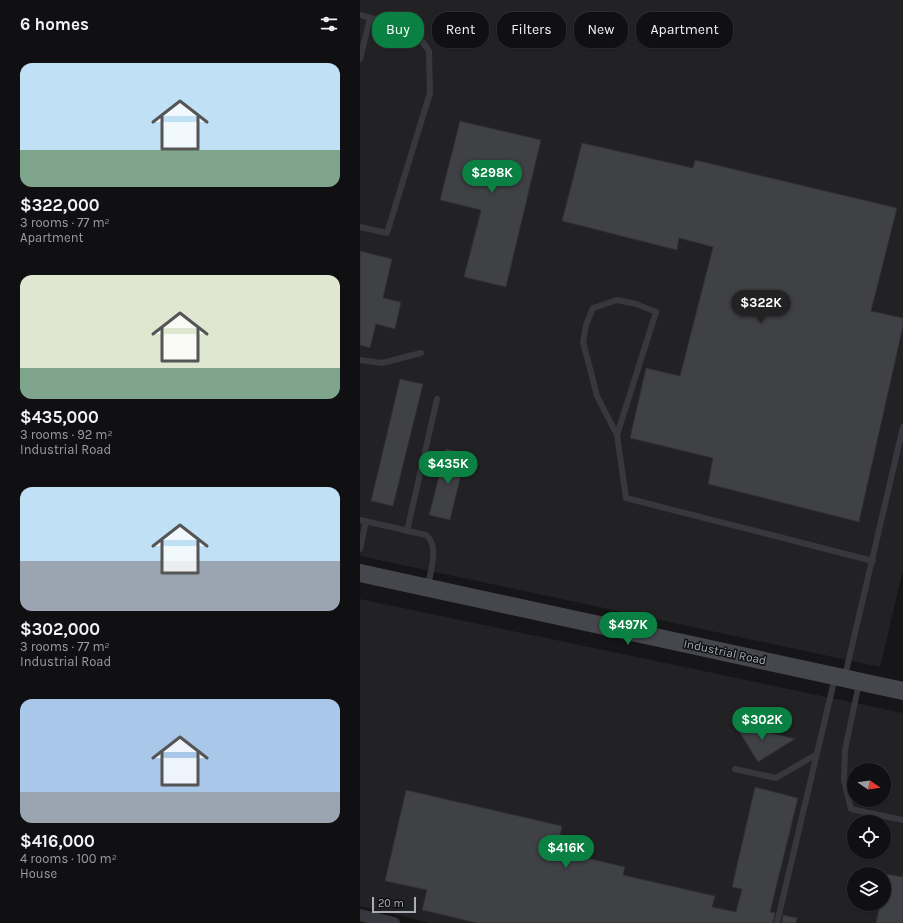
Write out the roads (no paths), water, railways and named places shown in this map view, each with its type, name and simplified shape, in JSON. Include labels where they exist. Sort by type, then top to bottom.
[{"type":"main road","name":"Industrial Road","points":[[360,573],[903,691]]},
{"type":"street","points":[[360,915],[394,923]]},
{"type":"lane","points":[[360,15],[405,28],[417,34],[429,51],[430,93],[387,233],[360,227]]},
{"type":"lane","points":[[360,59],[370,18]]},
{"type":"lane","points":[[617,435],[656,312],[636,304],[617,300],[594,308],[586,325],[583,342],[597,396],[617,435],[626,498],[873,560]]},
{"type":"lane","points":[[360,360],[382,363],[422,353]]},
{"type":"lane","points":[[407,531],[438,399]]},
{"type":"lane","points":[[777,923],[817,754],[847,678],[903,427]]},
{"type":"lane","points":[[360,549],[363,521],[426,535],[433,544],[434,550],[427,587]]},
{"type":"lane","points":[[847,678],[844,780],[851,808],[903,820]]},
{"type":"lane","points":[[734,769],[776,778],[817,754]]}]
